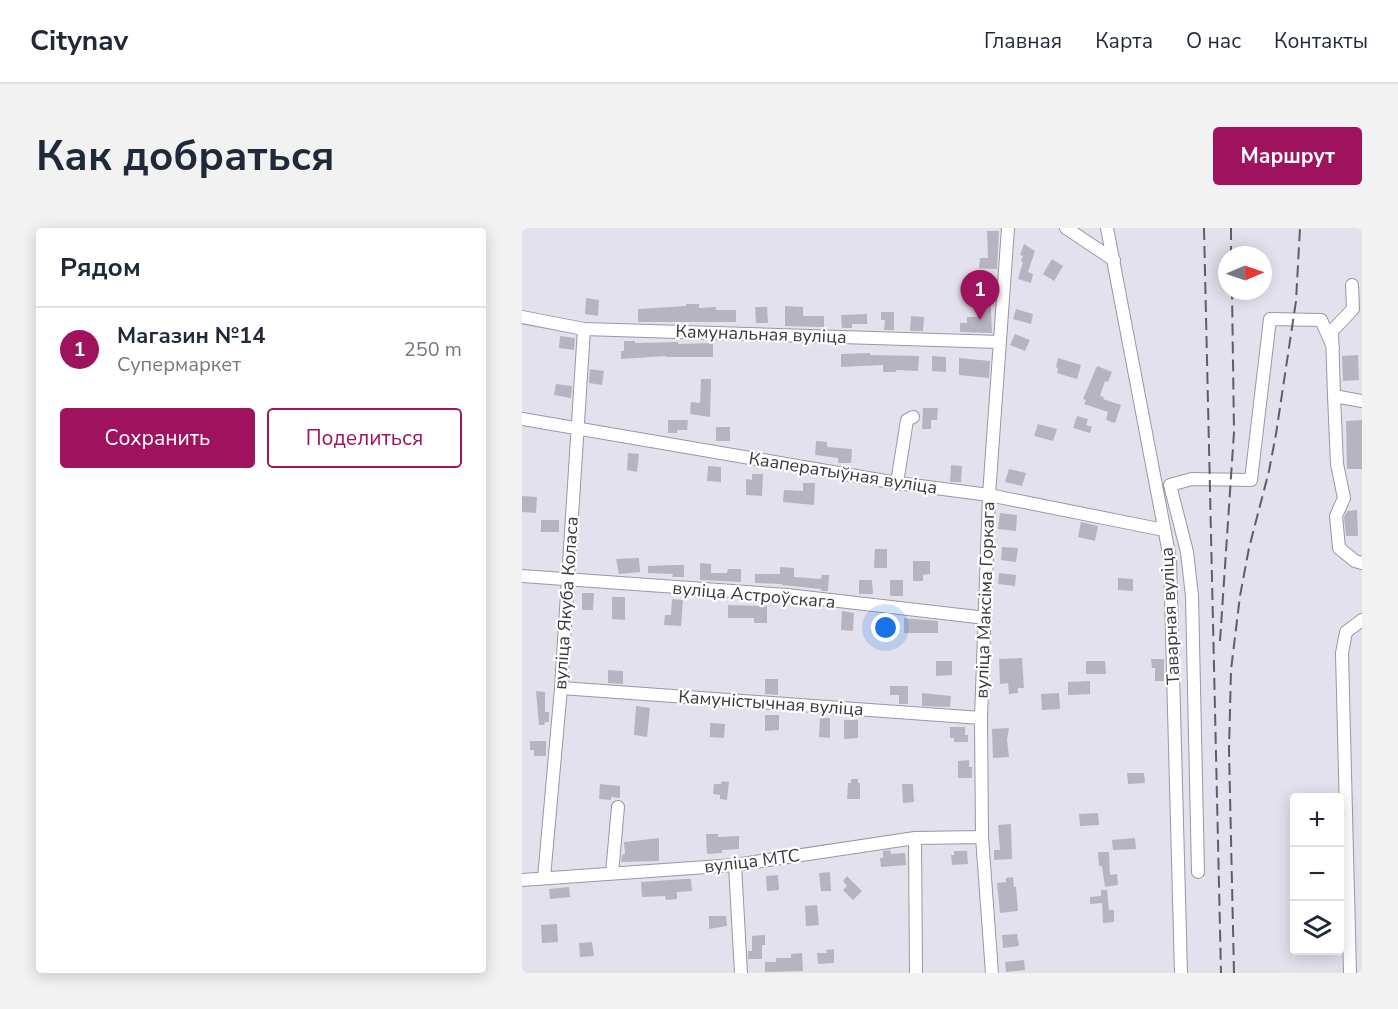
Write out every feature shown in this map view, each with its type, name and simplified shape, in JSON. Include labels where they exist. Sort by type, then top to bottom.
[{"type":"street","name":"вуліца Максіма Горкага","points":[[992,973],[982,837],[981,718],[989,495],[1008,228]]},
{"type":"street","points":[[1066,228],[1114,260]]},
{"type":"street","name":"Таварная вуліца","points":[[1107,228],[1170,559],[1181,973]]},
{"type":"street","points":[[1352,285],[1353,309],[1332,331],[1337,464],[1344,498],[1336,516],[1339,548],[1355,561],[1362,563]]},
{"type":"street","name":"Камунальная вуліца","points":[[522,317],[584,328],[1000,342]]},
{"type":"street","points":[[1198,873],[1192,596],[1187,552],[1170,485],[1192,479],[1251,480],[1270,319],[1321,320],[1333,347]]},
{"type":"street","name":"вуліца Якуба Коласа","points":[[544,878],[561,688],[584,328]]},
{"type":"street","points":[[1334,396],[1362,401]]},
{"type":"street","points":[[897,483],[907,420],[913,417]]},
{"type":"street","name":"Кааператыўная вуліца","points":[[522,419],[897,483],[989,495],[1164,530]]},
{"type":"street","name":"вуліца Астроўскага","points":[[522,576],[787,595],[986,618]]},
{"type":"street","points":[[1350,973],[1342,653],[1346,632],[1362,620]]},
{"type":"street","name":"Камуністычная вуліца","points":[[561,688],[981,718]]},
{"type":"street","points":[[612,873],[618,807]]},
{"type":"street","name":"вуліца МТС","points":[[522,880],[735,865],[915,838],[982,837]]},
{"type":"street","points":[[915,838],[916,973]]},
{"type":"street","points":[[735,865],[741,973]]},
{"type":"building","points":[[987,231],[999,231],[997,269],[979,268],[980,258],[988,258]]},
{"type":"building","points":[[1024,244],[1035,251],[1028,272],[1033,274],[1031,283],[1018,279],[1023,262],[1021,261],[1023,256],[1020,255]]},
{"type":"building","points":[[1052,259],[1063,266],[1054,281],[1043,274]]},
{"type":"building","points":[[990,288],[992,333],[960,332],[960,323],[967,323],[967,317],[977,317],[975,289]]},
{"type":"building","points":[[586,298],[599,300],[598,316],[585,314]]},
{"type":"building","points":[[686,304],[699,304],[699,308],[716,307],[716,310],[736,310],[736,322],[638,322],[638,309],[686,306]]},
{"type":"building","points":[[785,306],[803,307],[803,316],[824,316],[824,327],[785,326]]},
{"type":"building","points":[[755,307],[767,307],[768,323],[756,323]]},
{"type":"building","points":[[1016,309],[1033,314],[1031,324],[1013,319]]},
{"type":"building","points":[[881,312],[894,312],[894,330],[884,330],[885,320],[881,320]]},
{"type":"building","points":[[867,314],[867,324],[852,324],[852,328],[842,328],[841,315]]},
{"type":"building","points":[[911,316],[924,317],[923,331],[910,331]]},
{"type":"building","points":[[1015,334],[1030,340],[1025,351],[1010,345]]},
{"type":"building","points":[[560,336],[575,338],[574,350],[559,348]]},
{"type":"building","points":[[624,341],[713,343],[713,357],[666,356],[621,359]]},
{"type":"building","points":[[870,353],[870,355],[919,356],[918,371],[883,372],[883,365],[841,367],[841,354]]},
{"type":"building","points":[[1358,355],[1359,380],[1343,381],[1342,356]]},
{"type":"building","points":[[932,356],[946,357],[946,372],[932,371]]},
{"type":"building","points":[[959,358],[990,361],[989,378],[959,375]]},
{"type":"building","points":[[1058,358],[1081,365],[1077,379],[1057,373]]},
{"type":"building","points":[[1097,366],[1112,372],[1108,382],[1105,381],[1100,396],[1121,405],[1115,423],[1106,420],[1108,412],[1084,404],[1086,400],[1083,399]]},
{"type":"building","points":[[590,369],[604,371],[602,385],[589,383]]},
{"type":"building","points":[[701,379],[711,379],[710,417],[690,414],[691,402],[700,403]]},
{"type":"building","points":[[556,384],[572,386],[571,398],[554,395]]},
{"type":"building","points":[[923,408],[938,408],[937,420],[931,420],[931,429],[922,429]]},
{"type":"building","points":[[1077,416],[1088,419],[1086,425],[1092,427],[1090,433],[1073,428]]},
{"type":"building","points":[[668,420],[688,420],[687,430],[668,433]]},
{"type":"building","points":[[1362,420],[1362,469],[1347,469],[1346,421]]},
{"type":"building","points":[[1038,424],[1057,429],[1053,441],[1034,436]]},
{"type":"building","points":[[716,427],[730,427],[730,441],[716,441]]},
{"type":"building","points":[[816,441],[827,442],[827,447],[852,449],[851,463],[838,463],[838,458],[815,455]]},
{"type":"building","points":[[628,453],[639,454],[637,472],[627,470]]},
{"type":"building","points":[[951,465],[962,466],[961,482],[950,482]]},
{"type":"building","points":[[708,466],[721,467],[721,482],[707,481]]},
{"type":"building","points":[[1009,469],[1026,473],[1022,486],[1005,482]]},
{"type":"building","points":[[752,474],[763,474],[762,496],[746,495],[746,479],[752,480]]},
{"type":"building","points":[[803,483],[815,483],[814,505],[783,502],[784,490],[803,491]]},
{"type":"building","points":[[522,496],[537,497],[536,513],[522,512]]},
{"type":"building","points":[[1357,510],[1358,536],[1346,536],[1344,517],[1347,511]]},
{"type":"building","points":[[1000,513],[1017,515],[1016,531],[998,529]]},
{"type":"building","points":[[541,520],[559,520],[559,532],[541,532]]},
{"type":"building","points":[[1081,522],[1098,526],[1095,541],[1078,537]]},
{"type":"building","points":[[1002,547],[1018,548],[1016,562],[1001,560]]},
{"type":"building","points":[[875,549],[887,549],[887,568],[874,568]]},
{"type":"building","points":[[639,558],[640,572],[619,574],[616,559]]},
{"type":"building","points":[[913,561],[930,561],[930,574],[923,575],[923,581],[913,581]]},
{"type":"building","points":[[700,563],[711,564],[711,573],[727,573],[728,569],[741,569],[741,582],[700,580]]},
{"type":"building","points":[[684,565],[684,577],[648,573],[648,566]]},
{"type":"building","points":[[780,567],[794,568],[794,577],[821,579],[822,575],[829,575],[828,591],[782,584],[755,583],[755,574],[780,574]]},
{"type":"building","points":[[999,573],[1016,575],[1015,586],[998,584]]},
{"type":"building","points":[[1118,578],[1133,579],[1133,591],[1118,590]]},
{"type":"building","points":[[859,580],[872,580],[873,594],[859,594]]},
{"type":"building","points":[[890,580],[903,580],[903,596],[890,596]]},
{"type":"building","points":[[582,593],[594,593],[593,610],[582,610]]},
{"type":"building","points":[[612,597],[625,597],[625,620],[612,619]]},
{"type":"building","points":[[672,599],[683,600],[681,626],[664,625],[665,615],[671,615]]},
{"type":"building","points":[[728,605],[767,606],[767,623],[754,623],[754,618],[728,618]]},
{"type":"building","points":[[842,611],[854,613],[853,631],[841,630]]},
{"type":"building","points":[[904,618],[938,621],[938,633],[904,633]]},
{"type":"building","points":[[1022,658],[1024,688],[1018,688],[1018,693],[1009,694],[1008,683],[1000,684],[999,659]]},
{"type":"building","points":[[1151,659],[1164,659],[1164,681],[1155,681],[1155,668],[1152,668]]},
{"type":"building","points":[[936,661],[952,661],[952,675],[936,676]]},
{"type":"building","points":[[1086,661],[1105,661],[1106,674],[1086,674]]},
{"type":"building","points":[[608,670],[623,671],[623,684],[608,683]]},
{"type":"building","points":[[765,679],[778,679],[778,695],[765,694]]},
{"type":"building","points":[[1090,681],[1090,694],[1068,695],[1068,682]]},
{"type":"building","points":[[890,686],[908,686],[908,704],[899,704],[899,695],[890,695]]},
{"type":"building","points":[[536,691],[545,692],[545,712],[549,712],[549,722],[545,722],[544,725],[539,725]]},
{"type":"building","points":[[922,693],[951,696],[950,707],[922,706]]},
{"type":"building","points":[[1059,693],[1060,709],[1042,710],[1041,694]]},
{"type":"building","points":[[636,706],[650,708],[647,737],[634,735]]},
{"type":"building","points":[[765,715],[779,715],[779,730],[765,731]]},
{"type":"building","points":[[820,718],[830,718],[830,738],[819,737]]},
{"type":"building","points":[[844,720],[858,720],[858,738],[844,739]]},
{"type":"building","points":[[710,723],[725,724],[724,738],[710,737]]},
{"type":"building","points":[[950,727],[965,727],[968,742],[954,742],[954,738],[950,738]]},
{"type":"building","points":[[1009,728],[1007,740],[1009,757],[993,758],[992,729]]},
{"type":"building","points":[[530,741],[546,741],[546,756],[534,756],[534,750],[530,750]]},
{"type":"building","points":[[969,760],[969,767],[972,767],[972,778],[958,778],[958,761]]},
{"type":"building","points":[[1127,773],[1144,773],[1145,783],[1128,784]]},
{"type":"building","points":[[851,779],[858,779],[860,783],[860,799],[847,799],[848,783],[851,783]]},
{"type":"building","points":[[722,781],[729,782],[727,800],[720,799],[720,795],[713,794],[714,784],[721,784]]},
{"type":"building","points":[[600,784],[620,786],[620,798],[599,799]]},
{"type":"building","points":[[902,784],[913,784],[914,802],[903,803]]},
{"type":"building","points":[[1098,813],[1099,825],[1080,826],[1079,814]]},
{"type":"building","points":[[1011,824],[1012,859],[994,860],[994,850],[1000,850],[998,825]]},
{"type":"building","points":[[706,834],[718,834],[718,837],[739,836],[739,849],[707,854]]},
{"type":"building","points":[[659,838],[659,861],[621,862],[622,855],[625,854],[624,842]]},
{"type":"building","points":[[1135,838],[1136,849],[1113,850],[1112,840]]},
{"type":"building","points":[[890,850],[891,854],[905,853],[906,865],[881,867],[880,858],[883,858],[883,851]]},
{"type":"building","points":[[954,851],[967,851],[968,864],[952,865],[951,855],[954,855]]},
{"type":"building","points":[[1098,852],[1109,852],[1110,875],[1117,874],[1118,885],[1105,887]]},
{"type":"building","points":[[830,872],[831,891],[821,891],[819,873]]},
{"type":"building","points":[[778,875],[779,890],[767,891],[766,876]]},
{"type":"building","points":[[847,876],[862,891],[853,900],[843,890],[847,886],[843,881]]},
{"type":"building","points":[[1013,877],[1018,911],[1000,913],[997,883],[1006,882],[1006,878]]},
{"type":"building","points":[[691,879],[692,891],[677,892],[677,899],[666,900],[665,896],[642,897],[641,882]]},
{"type":"building","points":[[569,887],[570,897],[550,899],[549,889]]},
{"type":"building","points":[[1101,890],[1107,890],[1109,910],[1114,910],[1114,922],[1103,923],[1102,903],[1090,904],[1090,897],[1101,896]]},
{"type":"building","points":[[817,905],[819,925],[806,926],[805,906]]},
{"type":"building","points":[[709,916],[726,916],[727,926],[709,929]]},
{"type":"building","points":[[557,924],[558,942],[542,943],[541,925]]},
{"type":"building","points":[[1017,934],[1019,946],[1003,948],[1002,935]]},
{"type":"building","points":[[765,935],[762,959],[748,959],[748,951],[752,951],[752,936]]},
{"type":"building","points":[[592,942],[594,956],[580,957],[579,943]]},
{"type":"building","points":[[834,949],[834,963],[818,964],[817,953],[827,953],[826,950]]},
{"type":"building","points":[[802,953],[803,971],[765,972],[765,962],[776,962],[776,958],[791,958],[791,954]]},
{"type":"building","points":[[1024,960],[1025,970],[1006,972],[1005,962]]},
{"type":"railway","points":[[1204,228],[1221,973]]},
{"type":"railway","points":[[1231,228],[1231,246]]},
{"type":"railway","points":[[1234,973],[1229,750],[1231,670],[1240,596],[1249,548],[1276,434],[1296,301],[1300,228]]},
{"type":"railway","points":[[1220,641],[1234,432],[1232,300]]},
{"type":"place","name":"Магазин №14","points":[[980,320]]}]
